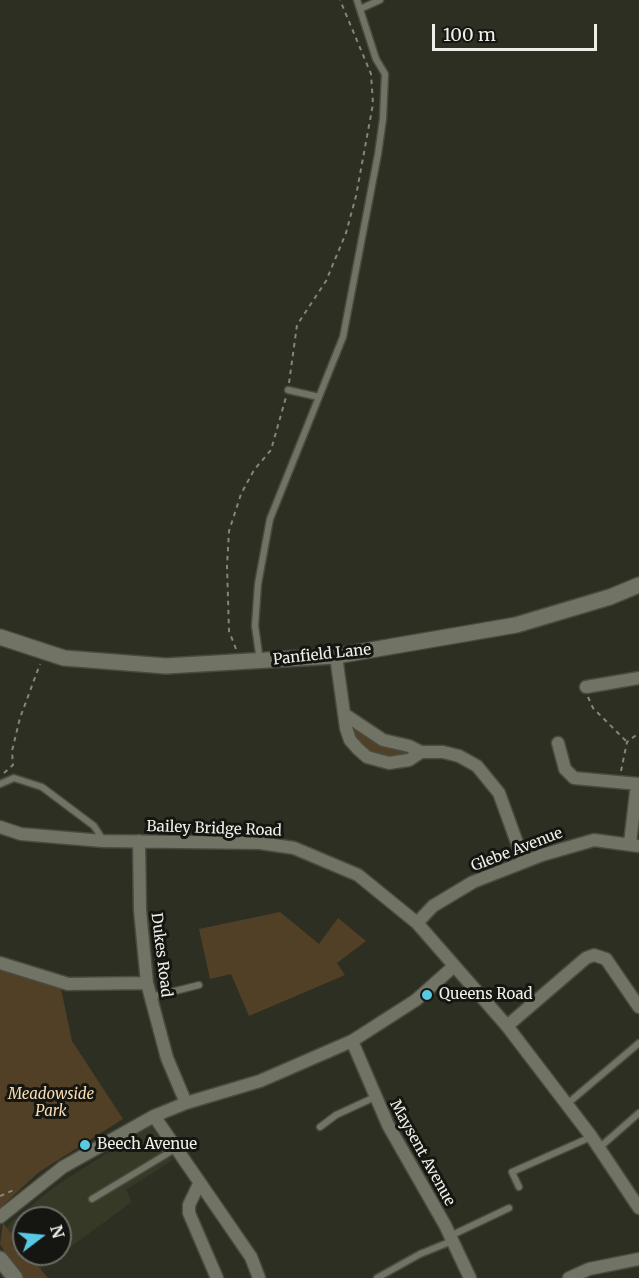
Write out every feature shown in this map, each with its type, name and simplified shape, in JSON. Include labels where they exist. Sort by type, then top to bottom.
[{"type":"street","name":"Panfield Lane","points":[[0,637],[64,658],[166,666],[336,656],[516,625],[610,597],[639,585]]},
{"type":"street","points":[[336,656],[350,740],[367,758],[389,763],[409,760],[421,752]]},
{"type":"street","points":[[586,687],[639,678]]},
{"type":"street","points":[[344,714],[383,740],[409,746],[421,752],[443,752],[459,756],[485,774],[499,793],[524,862]]},
{"type":"street","points":[[558,743],[565,769],[574,778],[638,784],[634,844]]},
{"type":"street","name":"Bailey Bridge Road","points":[[0,827],[21,834],[103,841],[260,843],[294,848],[358,875],[417,923],[453,967],[507,1026],[591,1136],[639,1208]]},
{"type":"street","name":"Glebe Avenue","points":[[417,923],[433,906],[473,882],[524,862],[594,840],[634,844]]},
{"type":"street","name":"Dukes Road","points":[[139,841],[140,910],[147,983],[167,1058],[186,1103]]},
{"type":"street","points":[[507,1026],[586,958],[594,955],[606,958],[639,1007]]},
{"type":"street","points":[[0,963],[68,984],[147,983]]},
{"type":"street","points":[[0,1217],[63,1167],[154,1116],[186,1103],[260,1081],[352,1041],[416,1000],[453,967]]},
{"type":"street","name":"Maysent Avenue","points":[[352,1041],[375,1097],[470,1278]]},
{"type":"street","points":[[154,1116],[174,1149],[251,1257],[259,1278]]},
{"type":"street","points":[[199,1184],[189,1205],[189,1213],[217,1278]]},
{"type":"street","points":[[0,1259],[15,1278]]},
{"type":"street","points":[[569,1278],[589,1269],[639,1259]]},
{"type":"lane","points":[[260,662],[255,626],[258,584],[270,519],[343,337],[384,119],[385,74],[376,58],[357,0]]},
{"type":"lane","points":[[360,9],[380,0]]},
{"type":"lane","points":[[288,390],[319,397]]},
{"type":"lane","points":[[0,784],[14,778],[42,787],[93,826],[103,841]]},
{"type":"lane","points":[[151,997],[199,985]]},
{"type":"lane","points":[[566,1104],[639,1043]]},
{"type":"lane","points":[[320,1127],[336,1115],[375,1097]]},
{"type":"lane","points":[[599,1148],[639,1113]]},
{"type":"lane","points":[[519,1187],[512,1172],[591,1136]]},
{"type":"lane","points":[[92,1199],[174,1149]]},
{"type":"lane","points":[[376,1278],[509,1208]]},
{"type":"path","points":[[239,663],[229,631],[227,566],[229,531],[241,494],[254,470],[271,450],[288,390],[297,325],[326,281],[345,233],[356,196],[373,104],[371,74],[340,0]]},
{"type":"path","points":[[0,779],[13,765],[12,751],[20,718],[44,653]]},
{"type":"path","points":[[586,687],[593,708],[627,742]]},
{"type":"path","points":[[619,782],[627,742],[639,733]]},
{"type":"shaded area","points":[[151,1125],[173,1160],[126,1190],[132,1202],[72,1246],[72,1206],[31,1206],[54,1187]]},
{"type":"shaded area","points":[[12,1221],[12,1234],[7,1228]]},
{"type":"green space","points":[[354,727],[405,748],[407,755],[393,760],[360,748],[351,729]]},
{"type":"green space","points":[[280,912],[319,944],[338,918],[366,941],[337,963],[345,975],[249,1016],[231,974],[210,979],[199,929]]},
{"type":"green space","name":"Meadowside Park","points":[[0,968],[61,989],[72,1041],[123,1119],[39,1172],[0,1208]]},
{"type":"green space","points":[[3,1223],[12,1234],[12,1263],[0,1244]]},
{"type":"green space","points":[[14,1266],[38,1266],[48,1278],[21,1278]]},
{"type":"place","name":"Queens Road","points":[[427,995]]},
{"type":"place","name":"Beech Avenue","points":[[85,1145]]}]
